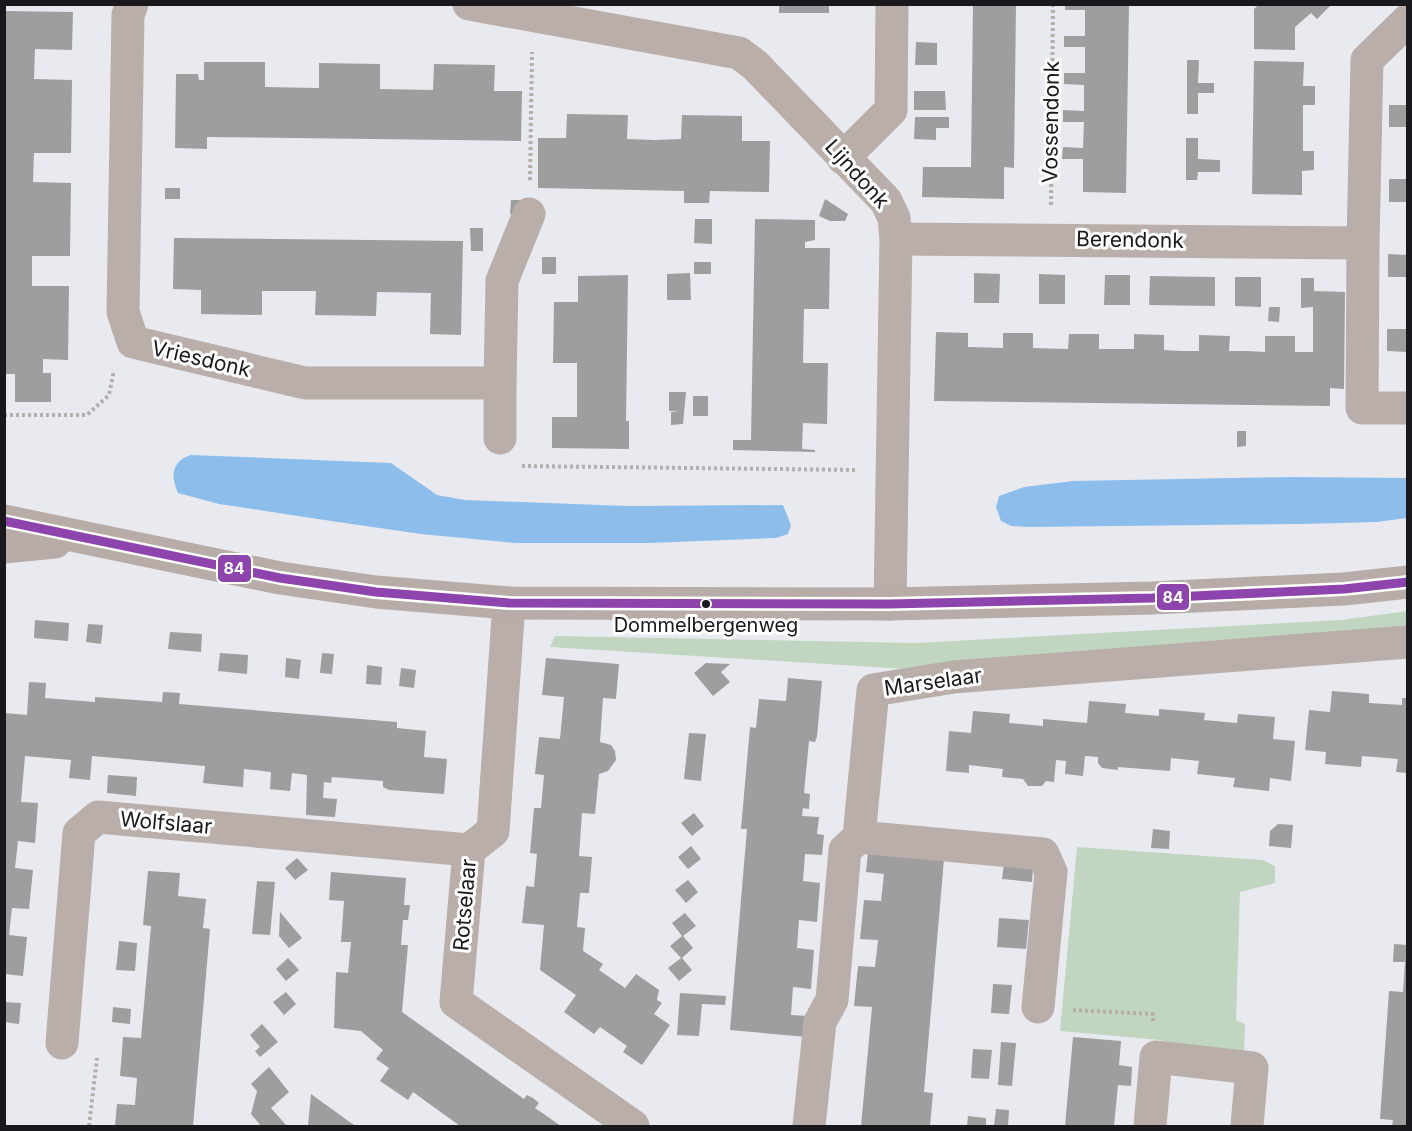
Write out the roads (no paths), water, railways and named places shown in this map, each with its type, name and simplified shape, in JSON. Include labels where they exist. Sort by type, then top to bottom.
[{"type":"street","name":"Vriesdonk","points":[[132,4],[128,15],[123,312],[133,342],[305,383],[500,383]]},
{"type":"street","name":"Lijndonk","points":[[469,4],[739,53],[755,66],[886,201],[894,218],[896,239],[890,604]]},
{"type":"street","points":[[843,158],[891,110],[892,4]]},
{"type":"street","points":[[1407,20],[1366,60],[1362,408],[1407,408]]},
{"type":"street","points":[[500,438],[502,280],[529,214]]},
{"type":"street","name":"Berendonk","points":[[896,239],[1363,243]]},
{"type":"street","points":[[4,521],[84,540],[280,578],[376,592],[509,603],[890,604],[1152,598],[1344,588],[1407,582]]},
{"type":"street","points":[[4,547],[84,540]]},
{"type":"street","name":"Rotselaar","points":[[509,603],[493,831],[470,850],[456,1002],[633,1126]]},
{"type":"street","name":"Marselaar","points":[[809,1126],[820,1022],[832,1000],[873,690],[954,677],[1407,642]]},
{"type":"street","name":"Wolfslaar","points":[[62,1043],[79,833],[98,817],[470,850]]},
{"type":"street","points":[[852,843],[1043,854],[1051,872],[1038,1007]]},
{"type":"street","points":[[1150,1126],[1156,1057],[1252,1068],[1247,1126]]},
{"type":"water","points":[[191,455],[391,463],[437,495],[465,500],[627,506],[783,505],[791,525],[788,534],[776,538],[649,543],[515,543],[421,534],[219,504],[178,493],[174,470],[180,461]]},
{"type":"water","points":[[1291,477],[1407,478],[1407,518],[1377,522],[1303,524],[1028,527],[1011,526],[1001,521],[996,507],[999,496],[1024,487],[1073,481]]},
{"type":"place","name":"Dommelbergenweg","points":[[706,604]]}]
